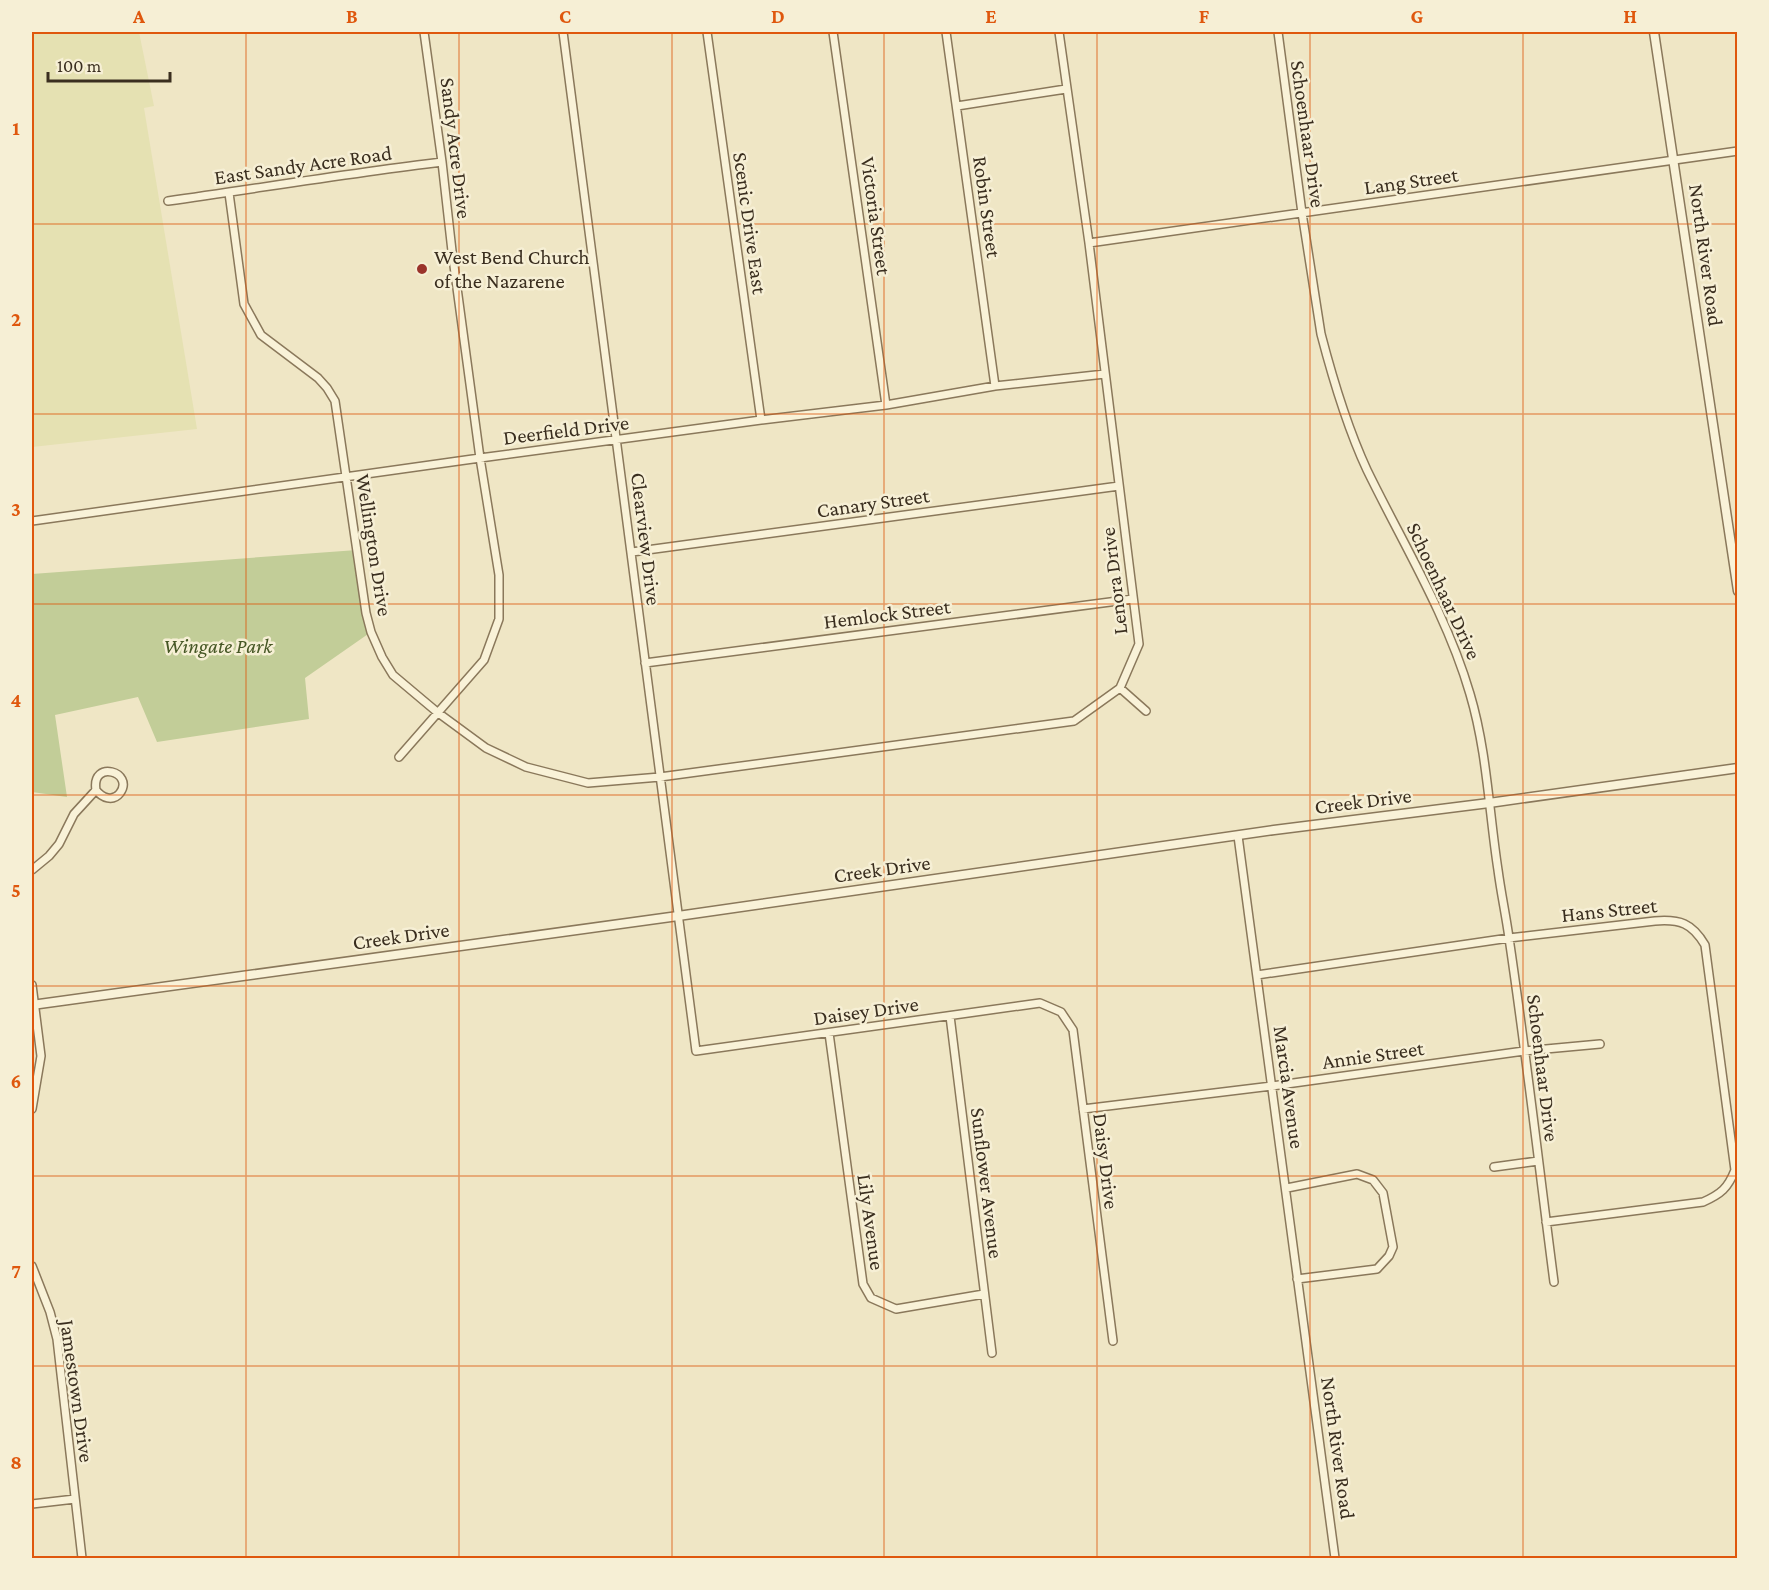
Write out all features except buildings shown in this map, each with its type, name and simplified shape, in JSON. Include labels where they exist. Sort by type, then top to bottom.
[{"type":"street","name":"Sandy Acre Drive","points":[[399,757],[484,660],[499,619],[499,575],[480,458],[424,32]]},
{"type":"street","name":"Clearview Drive","points":[[563,32],[696,1051]]},
{"type":"street","name":"Scenic Drive East","points":[[707,32],[761,420]]},
{"type":"street","name":"Victoria Street","points":[[833,32],[886,405]]},
{"type":"street","name":"Robin Street","points":[[946,32],[995,386]]},
{"type":"street","name":"Lenora Drive","points":[[1059,32],[1089,243],[1138,644],[1120,688]]},
{"type":"street","name":"Schoenhaar Drive","points":[[1278,32],[1321,334],[1340,401],[1367,469],[1443,618],[1471,696],[1483,750],[1554,1282]]},
{"type":"street","name":"North River Road","points":[[1654,32],[1737,591]]},
{"type":"street","points":[[957,106],[1066,89]]},
{"type":"street","name":"Lang Street","points":[[1089,243],[1737,151]]},
{"type":"street","name":"East Sandy Acre Road","points":[[168,201],[442,162]]},
{"type":"street","name":"Wellington Drive","points":[[228,193],[244,304],[261,335],[318,378],[334,401],[366,613],[371,632],[393,675],[437,712],[486,748],[526,767],[588,783],[660,777]]},
{"type":"street","name":"Deerfield Drive","points":[[32,521],[480,458],[886,405],[995,386],[1105,374]]},
{"type":"street","name":"Canary Street","points":[[632,552],[1119,486]]},
{"type":"street","name":"Hemlock Street","points":[[645,663],[1133,599]]},
{"type":"street","points":[[660,777],[1074,721],[1120,688],[1146,711]]},
{"type":"street","name":"Creek Drive","points":[[33,1005],[678,916],[1274,830],[1737,768]]},
{"type":"street","points":[[113,771],[122,779],[123,785],[117,796],[105,798],[96,790],[95,784],[101,773],[113,771]]},
{"type":"street","points":[[32,870],[59,844],[74,814],[96,790]]},
{"type":"street","name":"Marcia Avenue","points":[[1238,837],[1287,1188],[1305,1343]]},
{"type":"street","name":"Hans Street","points":[[1257,975],[1509,938],[1655,921],[1673,920],[1693,929],[1705,945],[1734,1158],[1735,1170],[1731,1181],[1722,1192],[1703,1202],[1546,1222]]},
{"type":"street","points":[[32,985],[41,1056],[32,1109]]},
{"type":"street","name":"Daisey Drive","points":[[696,1051],[1040,1003]]},
{"type":"street","name":"Daisy Drive","points":[[1040,1003],[1061,1012],[1073,1030],[1113,1341]]},
{"type":"street","name":"Sunflower Avenue","points":[[950,1016],[992,1353]]},
{"type":"street","name":"Lily Avenue","points":[[829,1033],[863,1284],[871,1298],[896,1310],[984,1294]]},
{"type":"street","name":"Annie Street","points":[[1083,1109],[1272,1086],[1524,1051],[1600,1044]]},
{"type":"street","points":[[1494,1167],[1538,1161]]},
{"type":"street","points":[[1287,1188],[1357,1174],[1373,1180],[1383,1193],[1393,1247],[1389,1256],[1377,1269],[1298,1279]]},
{"type":"street","name":"Jamestown Drive","points":[[32,1266],[50,1312],[57,1339],[82,1558]]},
{"type":"street","name":"North River Road","points":[[1305,1343],[1335,1558]]},
{"type":"street","points":[[32,1504],[75,1499]]},
{"type":"shaded area","points":[[32,32],[139,32],[154,106],[144,108],[197,429],[32,447]]},
{"type":"green space","name":"Wingate Park","points":[[357,550],[371,632],[305,678],[309,719],[157,742],[138,697],[55,715],[67,797],[32,792],[32,574]]},
{"type":"place","name":"West Bend Church of the Nazarene","points":[[422,269]]}]
